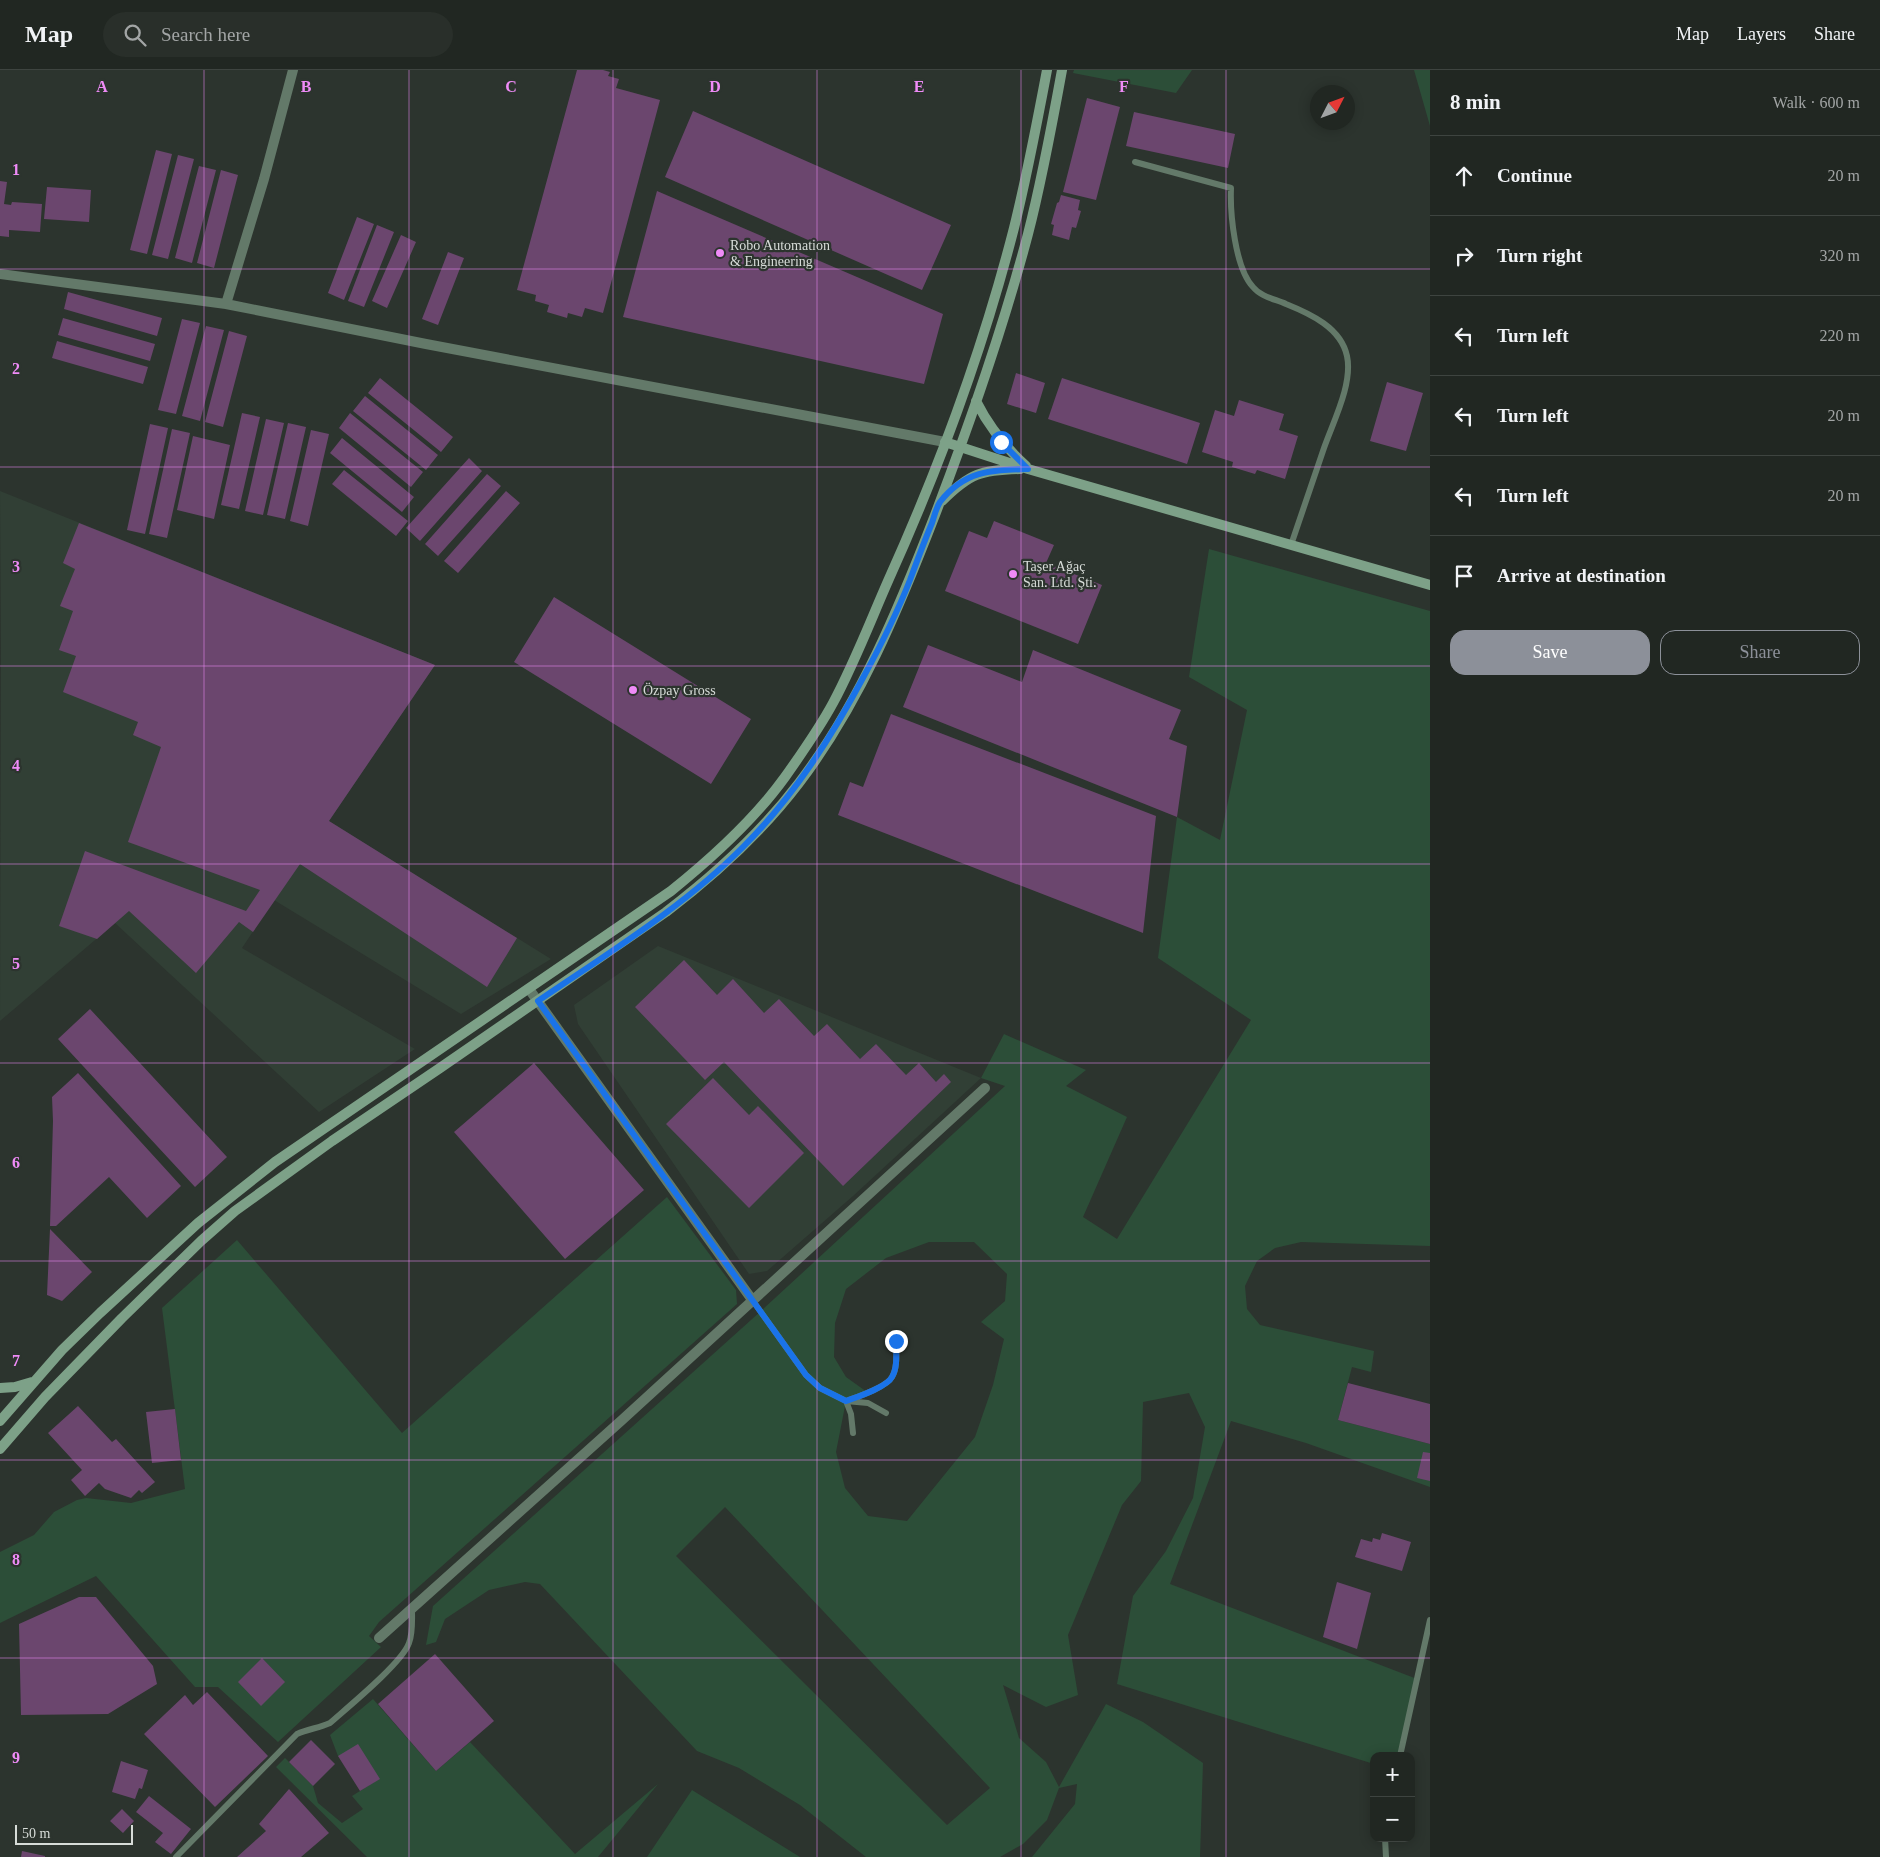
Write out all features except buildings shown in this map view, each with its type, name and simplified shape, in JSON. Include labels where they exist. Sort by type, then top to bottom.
[{"type":"main road","points":[[0,1421],[62,1350],[100,1313],[222,1203],[275,1162],[648,907],[689,876],[741,828],[784,778],[821,723],[858,651],[916,518],[945,442],[981,341],[1013,229],[1047,70]]},
{"type":"main road","points":[[0,1449],[45,1397],[115,1324],[235,1211],[332,1141],[666,912],[702,884],[744,846],[786,799],[811,766],[839,722],[880,646],[909,583],[960,448],[995,345],[1028,233],[1062,70]]},
{"type":"main road","points":[[976,402],[1001,442],[1028,469]]},
{"type":"main road","points":[[945,442],[1028,469],[1430,585]]},
{"type":"main road","points":[[939,503],[966,479],[977,474],[994,470],[1028,469]]},
{"type":"main road","points":[[0,1388],[15,1387],[33,1382]]},
{"type":"street","points":[[226,304],[264,179],[293,70]]},
{"type":"street","points":[[0,274],[226,304],[426,344],[945,442]]},
{"type":"street","points":[[529,989],[753,1301]]},
{"type":"street","points":[[379,1638],[753,1301],[985,1088]]},
{"type":"lane","points":[[1135,162],[1231,188],[1230,206],[1235,241],[1245,274],[1253,288],[1268,297],[1312,316],[1330,327],[1340,340],[1347,356],[1346,387],[1291,545]]},
{"type":"lane","points":[[753,1301],[806,1375],[820,1388],[846,1401],[868,1403],[886,1413]]},
{"type":"lane","points":[[846,1401],[885,1384],[892,1378],[896,1365],[896,1341]]},
{"type":"lane","points":[[846,1401],[851,1414],[853,1433]]},
{"type":"lane","points":[[176,1857],[297,1734],[310,1728],[320,1728],[330,1723],[400,1659],[409,1644],[412,1631],[412,1608]]},
{"type":"lane","points":[[1401,1752],[1430,1620]]},
{"type":"lane","points":[[1386,1842],[1386,1857]]},
{"type":"shaded area","points":[[0,491],[435,665],[329,821],[551,959],[461,1014],[274,900],[242,948],[415,1049],[319,1112],[115,923],[0,1021]]},
{"type":"shaded area","points":[[658,946],[981,1078],[853,1196],[767,1271],[749,1274],[578,1024],[574,1005]]},
{"type":"green space","points":[[1074,70],[1192,70],[1176,93],[1073,73]]},
{"type":"green space","points":[[1414,70],[1430,70],[1430,126]]},
{"type":"green space","points":[[1209,549],[1430,611],[1430,1246],[1301,1242],[1275,1248],[1257,1261],[1245,1286],[1247,1309],[1260,1325],[1374,1351],[1371,1372],[1352,1367],[1338,1420],[1430,1444],[1430,1487],[1306,1443],[1231,1421],[1170,1584],[1417,1679],[1401,1752],[1370,1752],[1370,1763],[1117,1684],[1133,1596],[1166,1551],[1193,1498],[1205,1427],[1189,1393],[1143,1402],[1141,1481],[1122,1505],[1068,1635],[1078,1695],[1046,1707],[1003,1685],[1019,1738],[1046,1762],[1059,1787],[1106,1704],[1143,1722],[1203,1763],[1200,1857],[1032,1857],[1075,1804],[1077,1784],[1059,1788],[1047,1820],[1023,1844],[1000,1857],[866,1857],[800,1805],[739,1768],[697,1751],[540,1584],[525,1582],[489,1590],[445,1619],[436,1642],[426,1645],[433,1606],[761,1311],[1005,1086],[981,1078],[1004,1034],[1086,1070],[1066,1086],[1127,1117],[1083,1217],[1117,1239],[1251,1020],[1158,958],[1177,817],[1220,840],[1247,710],[1189,677]],"holes":[[[929,1242],[974,1242],[1007,1274],[1005,1301],[981,1322],[1004,1339],[993,1385],[975,1437],[907,1521],[868,1516],[845,1488],[836,1452],[846,1401],[867,1392],[846,1377],[834,1357],[835,1323],[846,1289],[886,1258]],[[725,1507],[990,1788],[947,1825],[676,1556]]]},
{"type":"green space","points":[[667,1197],[736,1290],[737,1304],[379,1622],[369,1636],[381,1647],[278,1742],[218,1687],[195,1687],[96,1576],[0,1623],[0,1552],[34,1535],[54,1512],[77,1500],[86,1498],[131,1503],[185,1489],[162,1308],[237,1240],[402,1433]]},
{"type":"green space","points":[[373,1699],[436,1771],[470,1742],[575,1854],[658,1784],[598,1857],[367,1857],[276,1767],[285,1758],[313,1786],[318,1803],[342,1823],[363,1809],[352,1796],[379,1779],[338,1756],[330,1735]]},
{"type":"green space","points":[[692,1790],[800,1857],[647,1857]]},
{"type":"place","name":"Robo Automation & Engineering","points":[[720,253]]},
{"type":"place","name":"Taşer Ağaç San. Ltd. Şti.","points":[[1013,574]]},
{"type":"place","name":"Özpay Gross","points":[[633,690]]},
{"type":"route","points":[[896,1341],[896,1365],[892,1378],[885,1384],[846,1401],[820,1388],[806,1375],[538,1001],[666,912],[702,884],[730,860],[761,829],[786,799],[800,782],[839,722],[880,646],[909,583],[939,503],[966,479],[977,474],[994,470],[1028,469],[1001,442]]}]
